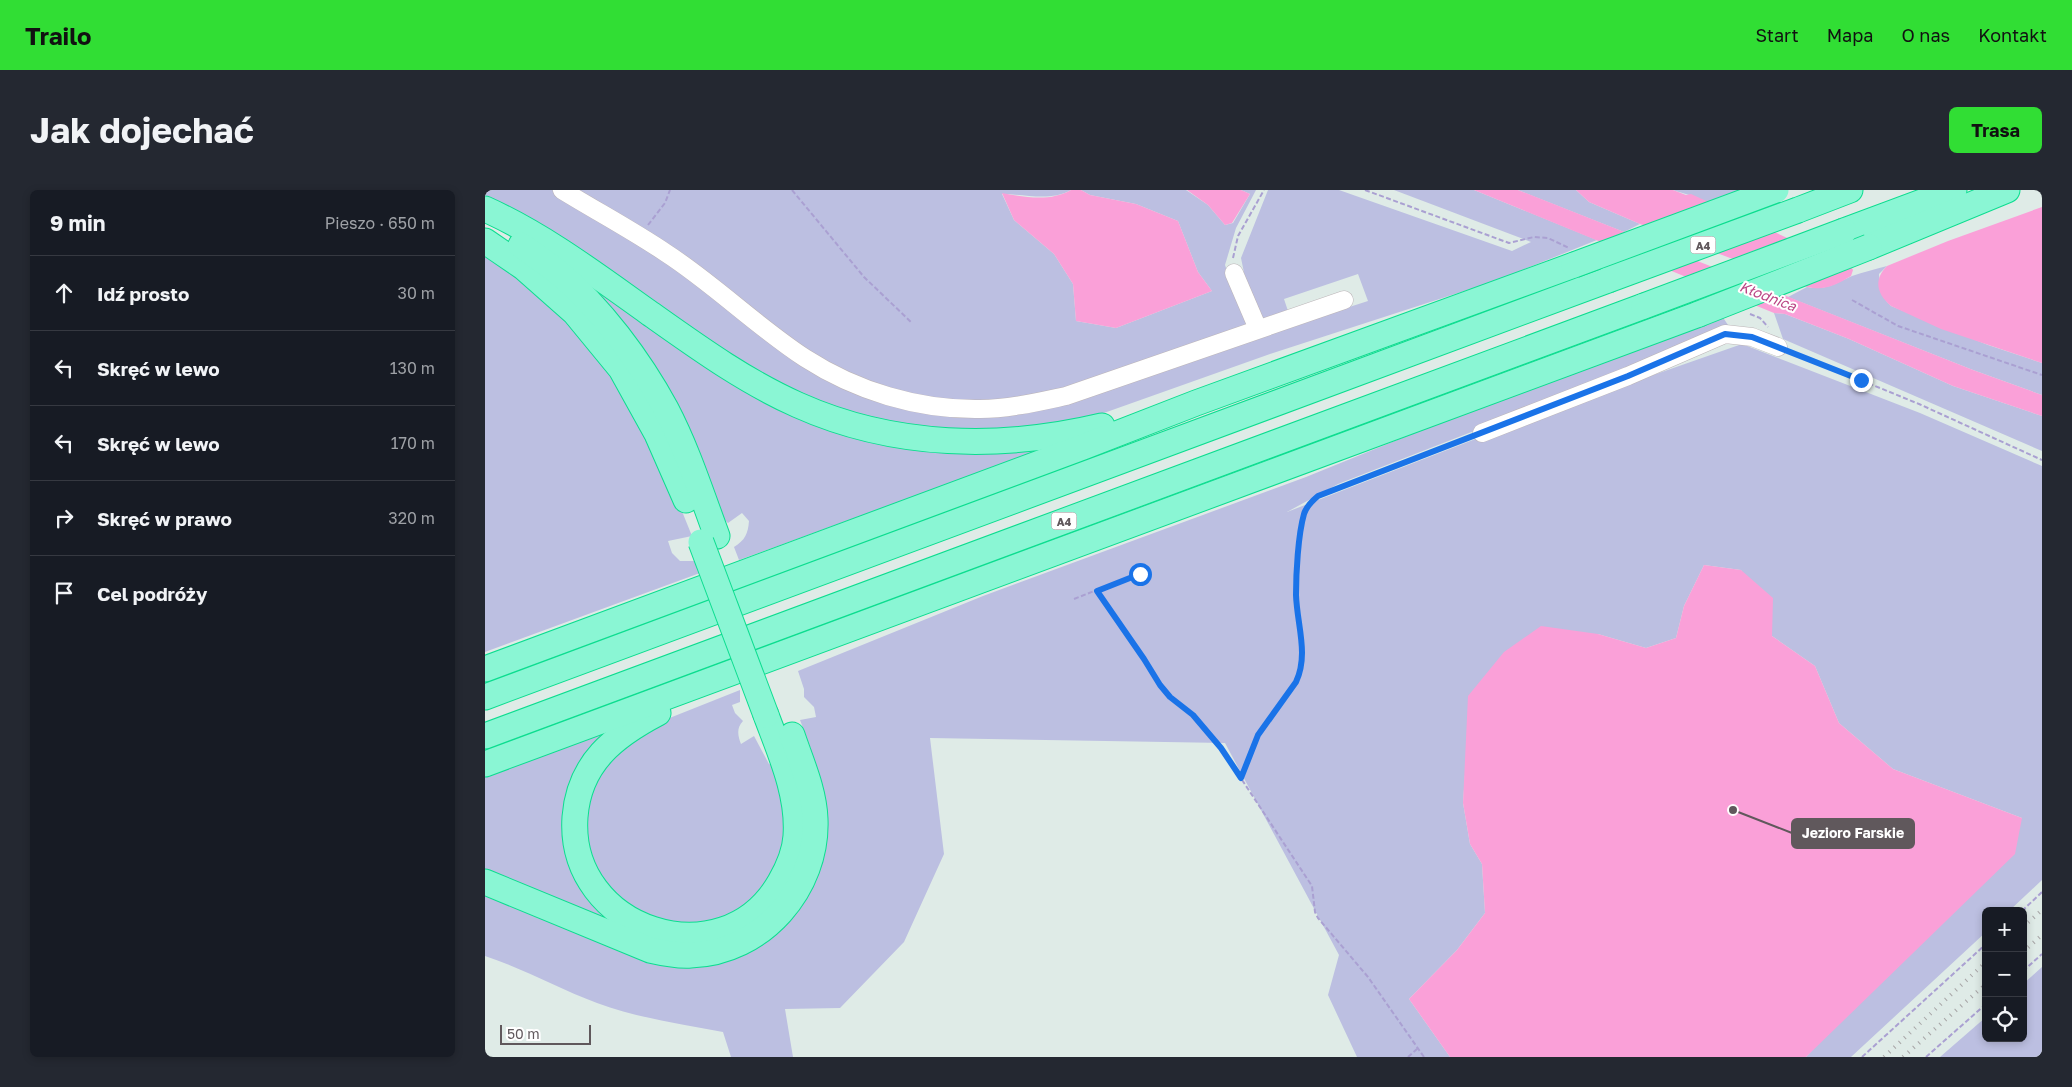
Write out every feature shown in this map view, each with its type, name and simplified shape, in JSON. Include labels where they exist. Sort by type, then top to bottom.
[{"type":"highway","points":[[485,668],[1083,447],[1196,403],[1777,190]]},
{"type":"highway","name":"A4","points":[[485,697],[1850,190]]},
{"type":"highway","name":"A4","points":[[485,736],[1954,190]]},
{"type":"highway","points":[[485,764],[1699,314],[2007,190]]},
{"type":"highway","points":[[485,209],[503,217],[580,264],[702,350],[755,383],[798,405],[842,422],[874,431],[939,441],[982,442],[1018,440],[1079,432],[1196,403]]},
{"type":"highway","points":[[485,220],[559,273],[610,325],[649,380],[666,410],[683,448],[709,539],[774,712],[811,795],[815,818],[815,839],[812,858],[795,896],[782,912],[749,938],[711,953],[691,955],[659,952],[627,942],[485,882]]},
{"type":"highway","points":[[485,241],[523,267],[575,312],[621,369],[657,434],[679,483],[709,539]]},
{"type":"highway","points":[[734,672],[632,726],[602,752],[581,785],[576,806],[577,844],[586,874],[610,907],[628,919],[649,929],[687,936],[705,934],[727,928],[743,920],[768,898],[785,871],[792,854],[796,836],[796,813],[792,790],[774,712]]},
{"type":"lane","points":[[562,190],[666,253],[804,357],[841,379],[876,393],[937,407],[981,410],[1020,406],[1066,396],[1344,300]]},
{"type":"lane","points":[[1234,272],[1258,329]]},
{"type":"lane","points":[[1481,433],[1628,376],[1725,334],[1752,337],[1778,347]]},
{"type":"path","points":[[639,237],[665,203],[670,190]]},
{"type":"path","points":[[792,190],[864,277],[912,323]]},
{"type":"path","points":[[1234,272],[1233,254],[1238,236],[1264,190]]},
{"type":"path","points":[[1365,190],[1509,243]]},
{"type":"path","points":[[1852,300],[1897,326],[2042,374]]},
{"type":"path","points":[[1778,347],[1919,404],[2042,460]]},
{"type":"path","points":[[1241,778],[1258,735],[1296,682],[1300,673],[1303,659],[1296,596],[1304,513],[1309,505],[1318,496],[1481,433]]},
{"type":"path","points":[[1074,599],[1140,574]]},
{"type":"path","points":[[1097,591],[1160,685],[1170,697],[1193,715],[1221,748],[1313,886],[1318,918],[1368,977],[1425,1057]]},
{"type":"path","points":[[2025,907],[2042,892]]},
{"type":"path","points":[[1862,1057],[1982,948]]},
{"type":"path","points":[[2027,967],[2042,954]]},
{"type":"path","points":[[1926,1057],[1982,1008]]},
{"type":"path","points":[[1408,1057],[1418,1048]]},
{"type":"shaded area","points":[[485,190],[552,190],[659,254],[799,360],[851,388],[902,405],[952,413],[1018,413],[1126,384],[1275,331],[1368,301],[1358,274],[1284,299],[1288,311],[1064,390],[995,404],[939,404],[876,386],[810,354],[680,255],[578,190],[1071,190],[1063,194],[1046,197],[1002,194],[1014,220],[1054,254],[1073,284],[1076,321],[1116,328],[1212,291],[1198,272],[1178,221],[1136,204],[1090,195],[1081,190],[1186,190],[1208,205],[1225,225],[1233,223],[1250,194],[1241,190],[1256,190],[1236,228],[1225,265],[1236,297],[1248,292],[1241,258],[1268,190],[1339,190],[1512,251],[1531,242],[1394,190],[1474,190],[1597,240],[1495,281],[1270,354],[1087,419],[1008,433],[974,434],[914,429],[853,417],[800,396],[745,369],[589,259],[512,212],[485,198]]},
{"type":"shaded area","points":[[1518,190],[1576,190],[1589,202],[1640,224],[1624,232]]},
{"type":"shaded area","points":[[1673,190],[1741,190],[1707,202]]},
{"type":"shaded area","points":[[485,249],[576,327],[612,371],[675,494],[692,536],[668,541],[672,553],[680,561],[695,561],[700,573],[485,652]]},
{"type":"shaded area","points":[[1887,266],[1879,274],[1881,291],[1891,306],[1988,345],[2042,363],[2042,395],[1973,370],[1788,297],[1807,287],[1825,287]]},
{"type":"shaded area","points":[[566,270],[816,421],[1055,445],[739,560],[734,547],[745,536],[749,521],[742,513],[728,523],[718,514]]},
{"type":"shaded area","points":[[1774,313],[1785,314],[1849,339],[1953,386],[2042,416],[2042,451],[1783,339]]},
{"type":"shaded area","points":[[1722,316],[1728,325],[1671,352],[1584,388],[1338,484],[1287,512],[1522,421],[1742,344],[1920,413],[2042,466],[2042,880],[2013,907],[1982,907],[1982,936],[1851,1057],[1806,1057],[2022,818],[1893,769],[1839,723],[1815,666],[1772,636],[1741,570],[1704,565],[1684,606],[1676,638],[1646,648],[1598,634],[1466,760],[1463,803],[1470,844],[1482,864],[1485,913],[1457,950],[1409,999],[1450,1057],[1357,1057],[1328,995],[1339,955],[1225,743],[930,738],[944,854],[904,942],[840,1008],[785,1009],[793,1057],[731,1057],[723,1032],[660,1020],[612,1008],[485,956],[485,892],[541,914],[768,937],[811,749],[800,720],[816,717],[814,707],[804,697],[804,689],[798,671],[983,596],[1306,477],[1407,436]]},
{"type":"shaded area","points":[[740,690],[740,702],[732,705],[735,713],[743,721],[738,735],[741,744],[754,736],[769,764],[777,766],[787,801],[785,847],[761,893],[737,912],[703,924],[672,925],[619,900],[587,855],[586,799],[609,754],[662,721]]},
{"type":"shaded area","points":[[603,732],[566,807],[625,928],[485,875],[485,776]]},
{"type":"shaded area","points":[[2042,967],[2042,1057],[1940,1057],[1982,1020],[1982,1042],[2027,1042],[2027,980]]},
{"type":"water","points":[[1071,190],[1081,190],[1090,195],[1136,204],[1178,221],[1198,272],[1212,291],[1116,328],[1076,321],[1073,284],[1054,254],[1014,220],[1002,193],[1028,197],[1046,197],[1063,194]]},
{"type":"water","points":[[1187,190],[1241,190],[1250,194],[1232,223],[1225,225],[1208,205]]},
{"type":"water","name":"Kłodnica","points":[[1474,190],[1518,190],[1973,370],[2042,395],[2042,416],[1953,386],[1849,339],[1785,314],[1774,313]]},
{"type":"water","points":[[1576,190],[1673,190],[1686,195],[1691,194],[1851,267],[1853,270],[1851,276],[1825,288],[1807,287],[1640,224],[1589,202]]},
{"type":"water","points":[[2042,207],[2042,363],[1941,329],[1891,306],[1880,292],[1878,282],[1887,266],[1948,241]]},
{"type":"water","points":[[1704,565],[1741,570],[1773,598],[1772,636],[1815,666],[1839,723],[1893,769],[2022,818],[2015,854],[1806,1057],[1450,1057],[1409,999],[1457,950],[1485,913],[1482,864],[1470,844],[1463,803],[1468,696],[1504,652],[1541,626],[1598,634],[1646,648],[1676,638],[1684,606]]},
{"type":"railway","points":[[2027,923],[2042,910]]},
{"type":"railway","points":[[2027,948],[2042,935]]},
{"type":"railway","points":[[1884,1057],[1982,966]]},
{"type":"railway","points":[[1903,1057],[1982,988]]},
{"type":"place","name":"Jezioro Farskie","points":[[1733,810]]},
{"type":"route","points":[[1140,574],[1097,591],[1160,685],[1170,697],[1193,715],[1221,748],[1241,778],[1258,735],[1296,682],[1300,673],[1303,659],[1296,596],[1300,543],[1304,513],[1318,496],[1628,376],[1725,334],[1752,337],[1861,380]]}]
